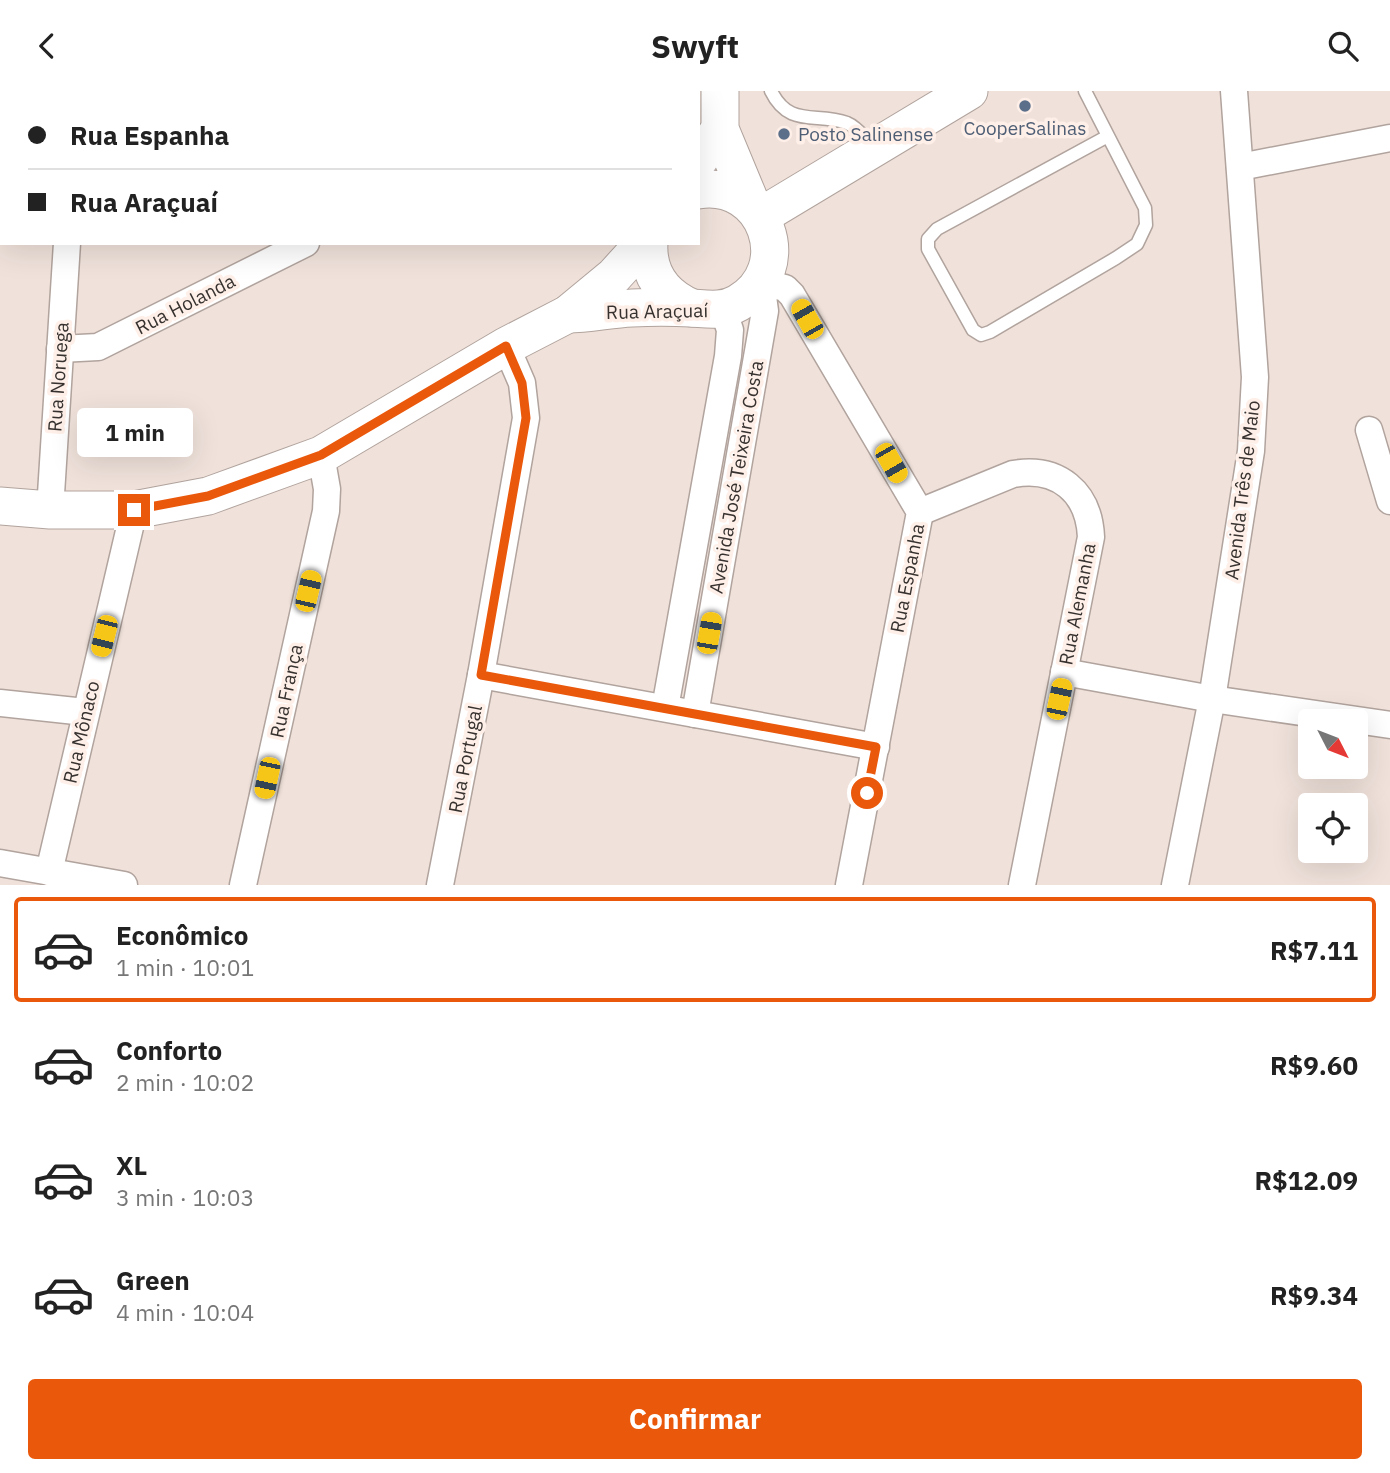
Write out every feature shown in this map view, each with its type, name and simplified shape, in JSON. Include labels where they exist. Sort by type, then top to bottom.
[{"type":"main road","points":[[720,91],[720,129],[768,232],[768,266],[761,282]]},
{"type":"main road","points":[[757,211],[874,148],[969,91]]},
{"type":"main road","points":[[700,158],[720,129]]},
{"type":"main road","points":[[700,190],[724,190],[740,196],[757,211]]},
{"type":"main road","name":"Rua Araçuaí","points":[[0,506],[50,510],[134,510],[208,496],[321,455],[506,346],[568,314],[614,276],[645,245]]},
{"type":"main road","points":[[647,245],[651,266],[666,293],[678,302],[707,309]]},
{"type":"main road","name":"Rua Araçuaí","points":[[568,314],[631,308],[707,309],[738,303],[751,294],[761,282]]},
{"type":"street","name":"Avenida Três de Maio","points":[[1175,885],[1212,699],[1251,451],[1255,377],[1234,91]]},
{"type":"street","points":[[1240,167],[1390,138]]},
{"type":"street","name":"Rua Noruega","points":[[50,510],[67,245]]},
{"type":"street","name":"Rua Holanda","points":[[60,349],[98,347],[302,245]]},
{"type":"street","name":"Rua Espanha","points":[[761,282],[785,288],[793,295],[920,512],[849,885]]},
{"type":"street","name":"Avenida José Teixeira Costa","points":[[695,714],[765,311],[761,282]]},
{"type":"street","name":"Avenida José Teixeira Costa","points":[[665,708],[728,356],[730,330],[707,309]]},
{"type":"street","name":"Rua Portugal","points":[[440,885],[481,675],[526,418],[522,383],[506,346]]},
{"type":"street","points":[[1369,430],[1390,501]]},
{"type":"street","name":"Rua França","points":[[243,885],[326,511],[327,489],[321,455]]},
{"type":"street","name":"Rua Alemanha","points":[[920,512],[1013,474],[1026,472],[1052,476],[1074,490],[1088,512],[1091,537],[1022,885]]},
{"type":"street","name":"Rua Mônaco","points":[[49,872],[134,510]]},
{"type":"street","points":[[1064,672],[1212,699],[1390,725]]},
{"type":"street","points":[[481,675],[876,747]]},
{"type":"street","points":[[0,703],[85,712]]},
{"type":"street","points":[[0,863],[124,885]]},
{"type":"lane","points":[[771,91],[777,103],[789,114],[847,123],[874,148]]},
{"type":"lane","points":[[1085,91],[1145,208],[1146,225],[1137,244],[981,335],[974,330],[928,250],[928,239],[937,229],[1108,136]]},
{"type":"place","name":"CooperSalinas","points":[[1025,106]]},
{"type":"place","name":"Posto Salinense","points":[[784,134]]},
{"type":"route","points":[[134,510],[208,496],[321,455],[506,346],[522,383],[526,418],[481,675],[876,747],[867,793]]}]
